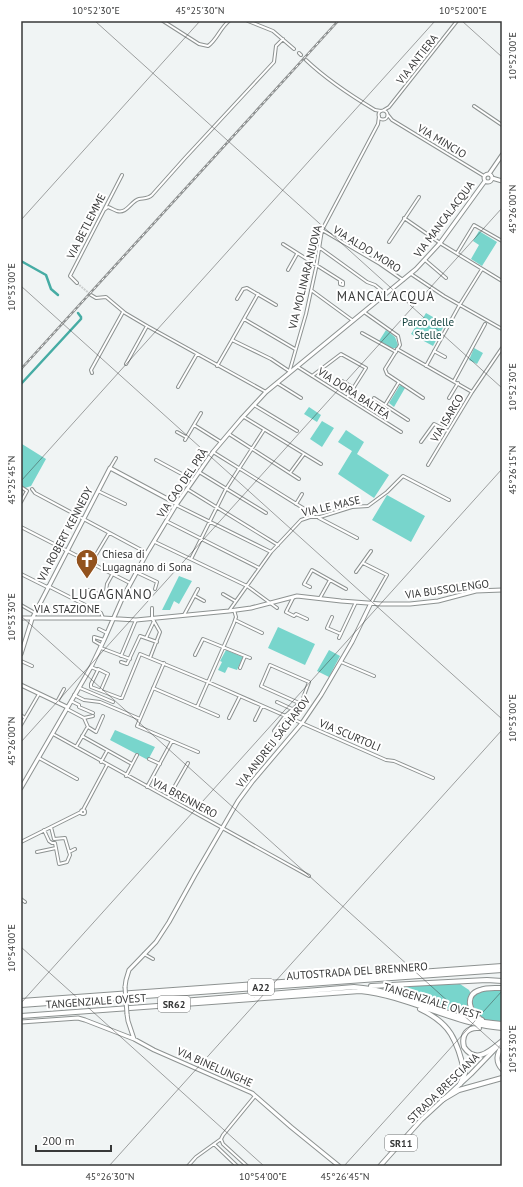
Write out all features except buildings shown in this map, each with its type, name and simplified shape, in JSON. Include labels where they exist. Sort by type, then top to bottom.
[{"type":"highway","name":"AUTOSTRADA DEL BRENNERO","points":[[21,1001],[502,966]]},
{"type":"highway","name":"AUTOSTRADA DEL BRENNERO","points":[[21,1005],[502,970]]},
{"type":"highway","points":[[354,987],[487,980],[502,981]]},
{"type":"highway","name":"TANGENZIALE OVEST","points":[[21,1014],[354,987],[373,989],[389,993],[470,1019],[502,1026]]},
{"type":"highway","points":[[502,988],[485,988],[477,991],[472,995],[469,1003],[471,1011],[480,1020],[502,1026]]},
{"type":"highway","name":"TANGENZIALE OVEST","points":[[21,1014],[360,991],[385,995],[409,1002],[468,1023],[502,1026]]},
{"type":"highway","points":[[409,1002],[436,1017],[452,1034],[465,1073],[460,1084]]},
{"type":"highway","points":[[502,1026],[472,1028],[465,1033],[463,1039],[464,1045],[470,1053],[475,1055],[480,1055],[490,1051],[502,1041]]},
{"type":"highway","points":[[502,1046],[497,1058],[498,1064],[502,1069]]},
{"type":"highway","points":[[442,1100],[459,1090],[502,1078]]},
{"type":"main road","name":"STRADA BRESCIANA","points":[[380,1166],[421,1120],[460,1084],[502,1041]]},
{"type":"street","points":[[164,21],[199,44],[208,46],[224,25],[229,21]]},
{"type":"street","points":[[248,21],[273,31],[294,49]]},
{"type":"street","name":"VIA ANTIERA","points":[[384,110],[389,107],[457,21]]},
{"type":"street","points":[[104,210],[108,207],[122,212],[134,201],[150,197],[274,62],[276,46],[283,39]]},
{"type":"street","name":"VIA MINCIO","points":[[306,60],[334,84],[375,110],[384,110],[392,120]]},
{"type":"street","points":[[474,106],[502,125]]},
{"type":"street","name":"VIA ANTIERA","points":[[388,114],[389,107]]},
{"type":"street","name":"VIA MINCIO","points":[[375,110],[379,116],[384,119],[392,120],[484,176]]},
{"type":"street","points":[[379,116],[381,111]]},
{"type":"street","points":[[384,119],[388,114]]},
{"type":"street","name":"VIA MOLINARA NUOVA","points":[[289,372],[306,314],[317,265],[322,230],[378,124],[379,116]]},
{"type":"street","name":"VIA MOLINARA NUOVA","points":[[378,124],[384,119]]},
{"type":"street","points":[[492,178],[488,182],[485,181],[484,176],[489,174],[502,155]]},
{"type":"street","points":[[489,174],[492,178],[502,181]]},
{"type":"street","name":"VIA BETLEMME","points":[[77,283],[70,276],[122,175]]},
{"type":"street","name":"VIA MANCALACQUA","points":[[289,372],[298,367],[411,274],[440,243],[485,181]]},
{"type":"street","points":[[389,242],[419,197]]},
{"type":"street","points":[[404,218],[440,243],[502,281]]},
{"type":"street","points":[[456,253],[474,225],[502,241]]},
{"type":"street","name":"VIA ALDO MORO","points":[[322,230],[404,280]]},
{"type":"street","points":[[283,244],[340,281]]},
{"type":"street","points":[[320,248],[386,294]]},
{"type":"street","points":[[288,270],[298,254]]},
{"type":"street","points":[[425,260],[446,278]]},
{"type":"street","points":[[426,366],[482,269]]},
{"type":"street","points":[[411,274],[502,329]]},
{"type":"street","points":[[237,299],[245,287],[276,305]]},
{"type":"street","points":[[311,290],[353,321]]},
{"type":"street","points":[[217,366],[258,294]]},
{"type":"street","points":[[91,295],[96,298],[106,297],[123,312],[217,366],[266,392]]},
{"type":"street","points":[[92,373],[91,370],[123,312]]},
{"type":"street","points":[[364,312],[398,336],[400,345],[385,371],[386,374],[423,398]]},
{"type":"street","points":[[244,319],[295,349]]},
{"type":"street","points":[[454,381],[485,324]]},
{"type":"street","points":[[126,364],[147,326]]},
{"type":"street","name":"VIA ISARCO","points":[[362,333],[397,350],[472,392],[428,465]]},
{"type":"street","points":[[232,340],[271,359],[289,372]]},
{"type":"street","points":[[472,392],[502,348]]},
{"type":"street","points":[[434,351],[445,357]]},
{"type":"street","points":[[178,387],[196,354]]},
{"type":"street","points":[[312,376],[341,354],[366,368],[347,398]]},
{"type":"street","name":"VIA DORA BALTEA","points":[[298,367],[401,432]]},
{"type":"street","name":"VIA CAO DEL PRÀ","points":[[21,788],[91,667],[122,599],[166,521],[193,480],[221,442],[266,392],[289,372]]},
{"type":"street","points":[[342,381],[354,388]]},
{"type":"street","points":[[385,405],[399,382]]},
{"type":"street","points":[[277,383],[301,398]]},
{"type":"street","points":[[449,398],[458,383]]},
{"type":"street","points":[[374,398],[408,420]]},
{"type":"street","points":[[254,405],[297,431]]},
{"type":"street","points":[[177,432],[186,439],[201,413]]},
{"type":"street","points":[[243,416],[321,464]]},
{"type":"street","points":[[421,442],[434,424],[448,431]]},
{"type":"street","points":[[194,425],[221,442]]},
{"type":"street","points":[[191,559],[226,489],[264,430]]},
{"type":"street","points":[[228,434],[299,479]]},
{"type":"street","points":[[213,452],[311,513],[310,517]]},
{"type":"street","points":[[290,473],[304,454]]},
{"type":"street","name":"VIA ROBERT KENNEDY","points":[[21,654],[32,619],[47,587],[116,458]]},
{"type":"street","points":[[156,460],[193,480]]},
{"type":"street","points":[[110,468],[271,552]]},
{"type":"street","points":[[199,472],[266,513]]},
{"type":"street","name":"VIA LE MASE","points":[[278,545],[301,520],[310,517],[318,517],[352,507],[368,506],[377,500],[403,476],[449,500]]},
{"type":"street","points":[[21,487],[27,491],[21,502]]},
{"type":"street","points":[[32,489],[35,493],[147,553]]},
{"type":"street","points":[[187,489],[278,545],[259,568],[229,611]]},
{"type":"street","points":[[98,491],[125,504]]},
{"type":"street","points":[[296,504],[302,494]]},
{"type":"street","points":[[318,517],[357,538]]},
{"type":"street","points":[[166,521],[259,568]]},
{"type":"street","points":[[21,527],[130,584]]},
{"type":"street","points":[[91,563],[109,533]]},
{"type":"street","points":[[154,541],[247,586],[277,608]]},
{"type":"street","points":[[356,572],[371,551]]},
{"type":"street","points":[[363,563],[387,575],[371,603]]},
{"type":"street","points":[[310,587],[304,584],[312,570],[346,589]]},
{"type":"street","points":[[136,572],[158,582],[154,589]]},
{"type":"street","points":[[21,574],[101,613],[103,618]]},
{"type":"street","points":[[89,590],[99,595],[103,594],[106,591],[107,584],[112,574]]},
{"type":"street","points":[[320,598],[330,580]]},
{"type":"street","points":[[184,616],[198,589]]},
{"type":"street","name":"VIA BUSSOLENGO","points":[[234,610],[294,597],[371,603],[410,604],[438,601],[476,591],[502,590]]},
{"type":"street","points":[[106,591],[122,599]]},
{"type":"street","points":[[223,594],[235,601]]},
{"type":"street","points":[[195,596],[204,601]]},
{"type":"street","points":[[294,597],[286,612],[294,616],[296,614],[307,619]]},
{"type":"street","points":[[338,638],[356,602]]},
{"type":"street","name":"VIA ANDREIJ SACHAROV","points":[[222,827],[252,782],[302,723],[321,695],[341,662],[371,603]]},
{"type":"street","points":[[21,606],[35,613]]},
{"type":"street","points":[[98,670],[91,684],[92,686],[120,698],[123,697],[140,654],[150,658],[157,642],[160,632],[153,620],[152,608]]},
{"type":"street","points":[[197,707],[236,620],[234,610]]},
{"type":"street","name":"VIA STAZIONE","points":[[21,618],[103,618],[153,620],[234,610]]},
{"type":"street","points":[[332,617],[327,628],[341,634]]},
{"type":"street","points":[[121,656],[136,620]]},
{"type":"street","points":[[146,638],[153,620]]},
{"type":"street","points":[[236,620],[262,633]]},
{"type":"street","points":[[99,629],[107,633]]},
{"type":"street","points":[[104,640],[94,636],[94,642],[130,659]]},
{"type":"street","points":[[121,662],[127,664],[140,636],[157,642]]},
{"type":"street","points":[[195,655],[203,639],[250,658]]},
{"type":"street","points":[[240,668],[245,656]]},
{"type":"street","name":"VIA SCURTOLI","points":[[150,658],[386,760],[394,761],[433,778]]},
{"type":"street","points":[[21,661],[32,666]]},
{"type":"street","points":[[341,662],[374,676]]},
{"type":"street","points":[[164,663],[137,726],[198,752]]},
{"type":"street","points":[[274,731],[285,716],[302,701],[310,682],[270,665],[261,686],[299,703]]},
{"type":"street","points":[[91,667],[108,674],[101,690]]},
{"type":"street","points":[[21,685],[57,702],[84,718],[88,727],[96,732],[103,716]]},
{"type":"street","points":[[79,687],[113,702]]},
{"type":"street","points":[[57,702],[64,688]]},
{"type":"street","points":[[153,688],[218,716]]},
{"type":"street","points":[[21,725],[39,694]]},
{"type":"street","points":[[74,695],[84,700],[100,702],[140,719]]},
{"type":"street","points":[[229,718],[240,696]]},
{"type":"street","points":[[71,701],[79,705],[79,707],[93,713]]},
{"type":"street","points":[[277,702],[292,710]]},
{"type":"street","points":[[256,720],[262,706]]},
{"type":"street","points":[[21,715],[25,718]]},
{"type":"street","points":[[84,718],[93,716]]},
{"type":"street","points":[[76,747],[87,728]]},
{"type":"street","name":"VIA BRENNERO","points":[[52,734],[309,876]]},
{"type":"street","points":[[82,736],[132,764]]},
{"type":"street","points":[[147,787],[172,741]]},
{"type":"street","points":[[101,762],[108,751]]},
{"type":"street","points":[[126,776],[137,755]]},
{"type":"street","points":[[39,758],[77,779]]},
{"type":"street","points":[[150,759],[160,764]]},
{"type":"street","points":[[168,798],[188,763]]},
{"type":"street","points":[[21,842],[81,812],[107,765]]},
{"type":"street","points":[[81,812],[83,814],[85,812],[89,812]]},
{"type":"street","points":[[51,827],[59,864],[67,862],[70,855],[65,838],[54,839]]},
{"type":"street","points":[[134,1039],[128,1021],[125,987],[129,970],[156,942],[169,922],[222,827]]},
{"type":"street","points":[[44,830],[49,841],[55,843]]},
{"type":"street","points":[[37,852],[56,848]]},
{"type":"street","points":[[69,852],[75,849]]},
{"type":"street","points":[[21,899],[25,902]]},
{"type":"street","points":[[143,954],[153,959]]},
{"type":"street","name":"VIA BINELUNGHE","points":[[21,1022],[78,1018],[134,1039],[154,1050],[255,1095],[291,1127],[339,1166]]},
{"type":"street","points":[[188,1166],[196,1157],[221,1139],[255,1095]]},
{"type":"street","points":[[221,1139],[223,1144],[246,1166]]},
{"type":"street","points":[[214,1144],[237,1166]]},
{"type":"green space","points":[[479,231],[497,242],[482,266],[471,259],[479,245],[473,241]]},
{"type":"green space","name":"Parco delle Stelle","points":[[426,313],[445,324],[433,346],[411,334]]},
{"type":"green space","points":[[386,330],[395,337],[398,345],[396,348],[392,348],[379,341]]},
{"type":"green space","points":[[474,348],[483,353],[477,364],[469,360]]},
{"type":"green space","points":[[400,385],[405,388],[394,407],[389,403]]},
{"type":"green space","points":[[309,407],[321,415],[317,422],[304,414]]},
{"type":"green space","points":[[322,421],[334,428],[322,447],[310,439]]},
{"type":"green space","points":[[346,430],[364,442],[357,454],[389,475],[374,498],[338,474],[352,451],[338,442]]},
{"type":"green space","points":[[22,444],[46,459],[31,486],[25,488],[21,485]]},
{"type":"green space","points":[[387,495],[425,516],[411,542],[372,520]]},
{"type":"green space","points":[[179,576],[192,581],[179,604],[174,601],[170,610],[162,610]]},
{"type":"green space","points":[[278,627],[315,644],[305,665],[268,648]]},
{"type":"green space","points":[[226,650],[243,657],[237,670],[228,667],[225,673],[218,670],[222,662],[220,661]]},
{"type":"green space","points":[[329,650],[340,656],[329,677],[317,671]]},
{"type":"green space","points":[[115,730],[155,747],[148,760],[110,740]]},
{"type":"green space","points":[[460,984],[469,990],[471,994],[468,1000],[469,1017],[393,992],[394,987]]},
{"type":"green space","points":[[485,989],[502,989],[502,1023],[488,1021],[477,1015],[472,1002],[475,995]]},
{"type":"waterway","points":[[21,261],[46,275],[51,289],[58,295]]},
{"type":"waterway","points":[[21,384],[81,319],[78,313]]},
{"type":"tunnel","points":[[301,55],[306,60]]},
{"type":"tunnel","points":[[77,283],[91,295]]},
{"type":"railway","points":[[21,369],[338,21]]},
{"type":"place","name":"Chiesa di Lugagnano di Sona","points":[[87,580]]},
{"type":"district","name":"MANCALACQUA","points":[[386,296]]},
{"type":"district","name":"LUGAGNANO","points":[[112,594]]}]
